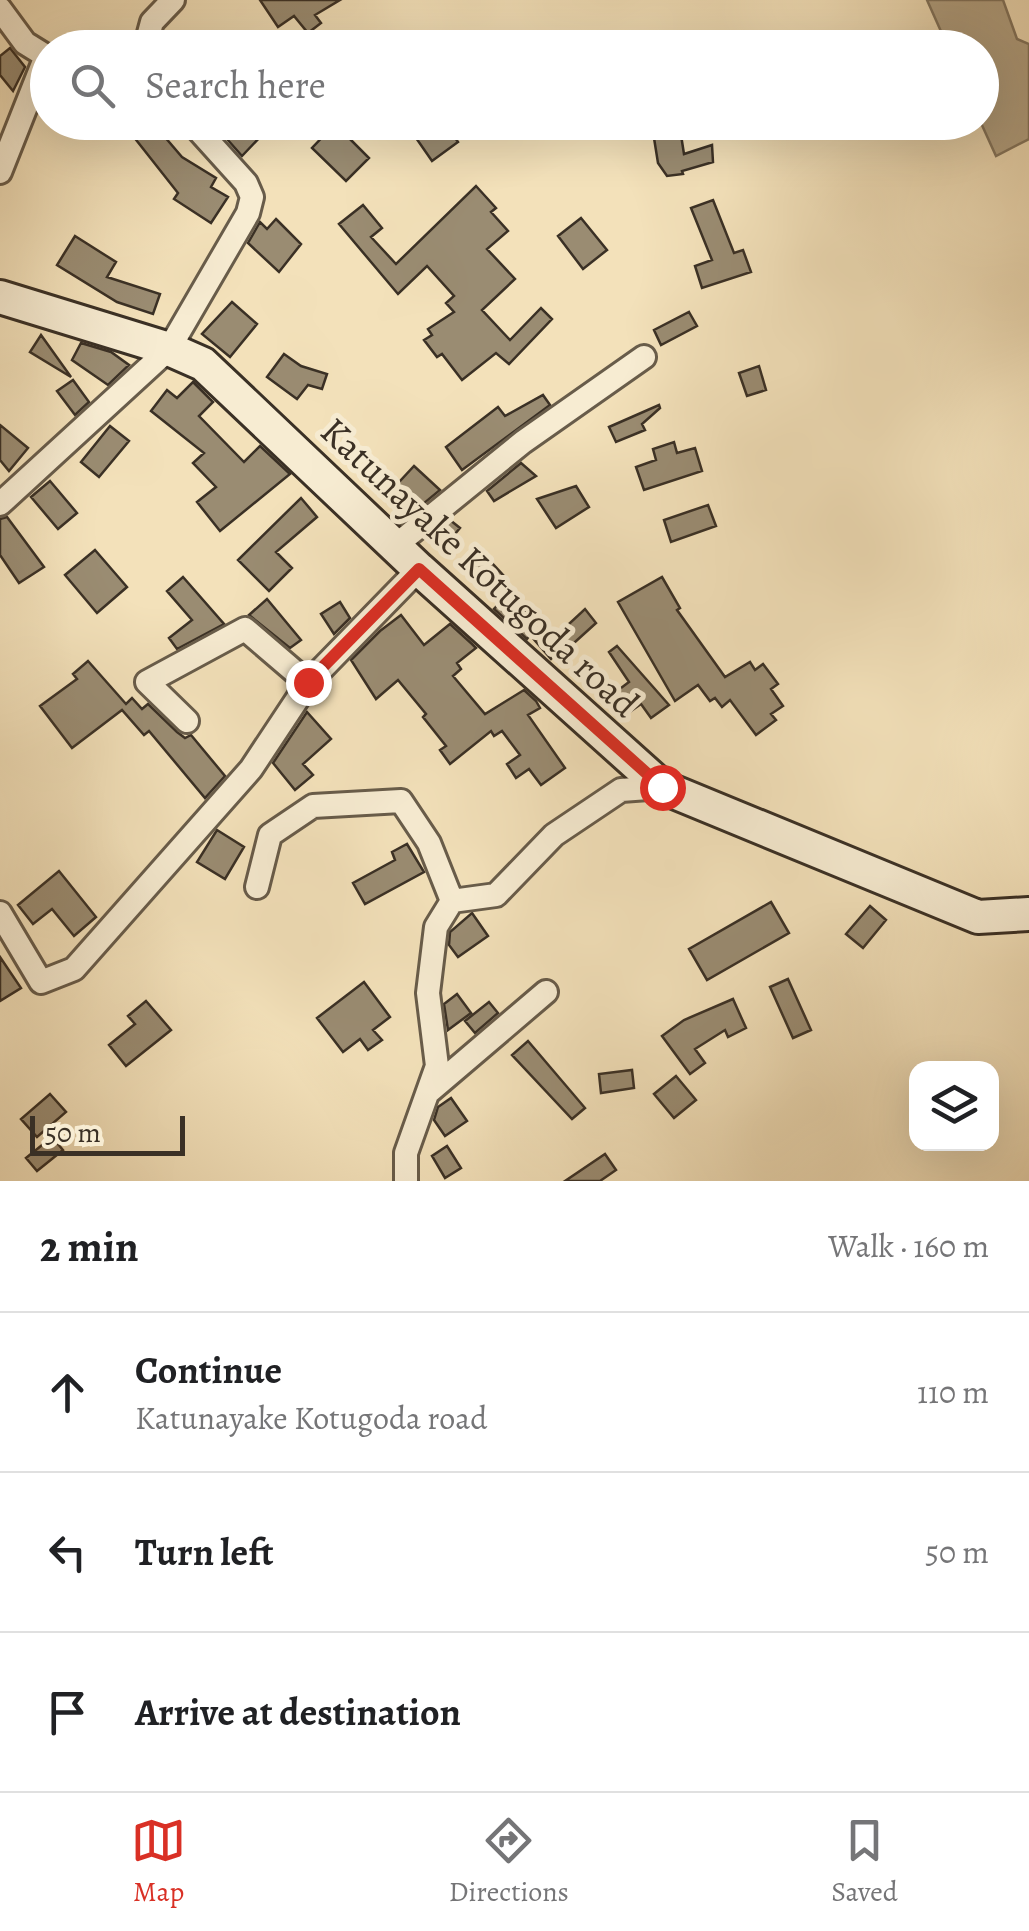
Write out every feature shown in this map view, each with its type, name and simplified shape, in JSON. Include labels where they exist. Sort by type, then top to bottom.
[{"type":"main road","name":"Katunayake Kotugoda road","points":[[0,296],[204,364],[419,569],[662,787],[978,917],[1029,914]]},
{"type":"street","points":[[150,30],[152,22],[173,0]]},
{"type":"street","points":[[0,10],[30,47]]},
{"type":"street","points":[[0,172],[30,96]]},
{"type":"street","points":[[0,504],[168,349],[248,213],[252,198],[246,183],[207,140]]},
{"type":"street","points":[[395,546],[523,442],[644,357]]},
{"type":"street","points":[[0,913],[41,982],[74,970],[250,769],[308,682],[419,569]]},
{"type":"street","points":[[188,722],[147,682],[245,628],[308,682]]},
{"type":"street","points":[[452,901],[496,895],[554,835],[622,790],[662,787]]},
{"type":"street","points":[[257,887],[270,835],[313,806],[400,800],[429,843],[452,901]]},
{"type":"street","points":[[406,1181],[406,1154],[436,1066],[428,993],[436,927],[452,901]]},
{"type":"street","points":[[427,1094],[546,992]]},
{"type":"shaded area","points":[[927,0],[1003,0],[1017,39],[1029,44],[1029,139],[996,156],[989,140],[999,140],[999,30],[940,30]]},
{"type":"building","points":[[260,0],[340,0],[315,15],[321,23],[312,30],[306,30],[294,16],[278,27]]},
{"type":"building","points":[[10,48],[25,67],[13,91],[0,75],[0,56]]},
{"type":"building","points":[[136,140],[167,140],[182,157],[216,178],[211,187],[228,197],[211,223],[174,199],[178,193]]},
{"type":"building","points":[[228,140],[257,140],[242,156]]},
{"type":"building","points":[[320,140],[351,140],[369,158],[346,181],[312,148]]},
{"type":"building","points":[[417,140],[457,140],[458,142],[432,161]]},
{"type":"building","points":[[654,140],[682,140],[684,154],[712,145],[713,162],[682,171],[683,174],[667,176],[658,163]]},
{"type":"building","points":[[476,186],[496,208],[491,212],[508,231],[487,249],[515,279],[482,310],[510,340],[541,308],[552,319],[509,364],[496,353],[462,380],[442,354],[437,357],[424,340],[432,335],[428,329],[454,312],[446,303],[454,296],[427,266],[398,294],[339,224],[363,205],[382,228],[371,237],[396,264]]},
{"type":"building","points":[[713,200],[734,253],[743,250],[751,272],[702,288],[695,266],[712,260],[691,208]]},
{"type":"building","points":[[581,218],[607,250],[583,269],[558,236]]},
{"type":"building","points":[[276,219],[301,244],[279,272],[248,243],[260,222],[267,229]]},
{"type":"building","points":[[75,236],[116,262],[107,277],[160,294],[153,314],[117,302],[57,265]]},
{"type":"building","points":[[232,302],[257,324],[230,357],[202,334]]},
{"type":"building","points":[[689,312],[697,326],[661,345],[654,330]]},
{"type":"building","points":[[41,335],[71,377],[30,352]]},
{"type":"building","points":[[81,343],[111,352],[129,365],[108,385],[72,360]]},
{"type":"building","points":[[284,354],[301,366],[327,374],[322,389],[308,385],[297,399],[267,377]]},
{"type":"building","points":[[759,366],[766,390],[747,396],[739,373]]},
{"type":"building","points":[[73,380],[89,402],[75,415],[57,391]]},
{"type":"building","points":[[193,382],[213,402],[199,416],[244,462],[260,446],[290,474],[220,531],[197,502],[216,487],[193,463],[204,453],[151,411],[167,390],[177,398]]},
{"type":"building","points":[[543,395],[550,405],[462,470],[446,447],[498,407],[505,416]]},
{"type":"building","points":[[659,405],[642,424],[645,430],[616,442],[609,427]]},
{"type":"building","points":[[0,425],[28,448],[9,471],[0,460]]},
{"type":"building","points":[[110,426],[129,441],[99,477],[81,462]]},
{"type":"building","points":[[674,442],[677,453],[695,448],[702,471],[644,490],[636,467],[656,460],[653,449]]},
{"type":"building","points":[[521,463],[536,476],[494,501],[487,491]]},
{"type":"building","points":[[414,466],[440,490],[411,514],[389,493]]},
{"type":"building","points":[[50,481],[77,513],[58,529],[31,497]]},
{"type":"building","points":[[576,486],[589,507],[556,528],[537,499]]},
{"type":"building","points":[[301,498],[317,517],[276,552],[292,568],[269,591],[238,560]]},
{"type":"building","points":[[708,505],[716,526],[671,542],[664,520]]},
{"type":"building","points":[[7,517],[44,567],[19,583],[0,555],[0,519]]},
{"type":"building","points":[[450,520],[460,528],[445,546],[433,534]]},
{"type":"building","points":[[95,550],[127,587],[97,613],[65,575]]},
{"type":"building","points":[[480,550],[503,575],[489,587],[466,562]]},
{"type":"building","points":[[183,577],[224,624],[177,649],[169,638],[192,620],[167,591]]},
{"type":"building","points":[[662,577],[680,608],[677,610],[725,677],[750,662],[755,670],[763,664],[778,684],[771,689],[783,706],[771,714],[776,720],[756,735],[730,700],[722,707],[715,698],[710,701],[698,685],[675,701],[618,602]]},
{"type":"building","points":[[507,595],[556,636],[585,609],[596,623],[551,659],[530,635],[527,639],[494,609]]},
{"type":"building","points":[[267,599],[301,640],[290,648],[249,615]]},
{"type":"building","points":[[340,602],[350,618],[334,634],[321,614]]},
{"type":"building","points":[[401,615],[424,645],[450,624],[476,648],[457,663],[461,669],[453,676],[485,714],[524,690],[536,701],[540,708],[528,715],[565,768],[541,785],[529,769],[516,778],[507,764],[520,755],[502,731],[494,736],[491,731],[450,764],[440,750],[446,746],[398,680],[376,699],[351,660]]},
{"type":"building","points":[[617,646],[669,705],[651,718],[641,704],[631,711],[617,691],[629,682],[609,652]]},
{"type":"building","points":[[88,661],[126,704],[132,698],[142,709],[148,704],[185,738],[191,735],[225,776],[205,798],[149,731],[144,735],[122,710],[72,748],[40,706],[77,679],[73,674]]},
{"type":"building","points":[[307,712],[331,739],[303,764],[313,775],[295,790],[273,763]]},
{"type":"building","points":[[217,830],[244,847],[225,879],[197,862]]},
{"type":"building","points":[[407,844],[424,872],[365,904],[353,883],[395,860],[392,852]]},
{"type":"building","points":[[59,871],[96,917],[74,936],[52,909],[33,924],[18,905]]},
{"type":"building","points":[[771,902],[789,933],[707,980],[689,949]]},
{"type":"building","points":[[870,906],[886,920],[863,948],[846,934]]},
{"type":"building","points":[[472,913],[488,936],[458,957],[449,945],[450,932]]},
{"type":"building","points":[[0,957],[21,988],[0,1001]]},
{"type":"building","points":[[788,979],[811,1030],[793,1038],[770,987]]},
{"type":"building","points":[[364,982],[390,1017],[373,1030],[382,1040],[368,1050],[360,1039],[343,1052],[317,1018]]},
{"type":"building","points":[[457,994],[471,1013],[448,1030],[444,1004]]},
{"type":"building","points":[[733,999],[746,1028],[728,1037],[725,1030],[695,1049],[705,1063],[690,1074],[662,1036],[684,1020]]},
{"type":"building","points":[[146,1001],[171,1030],[126,1066],[109,1045],[135,1024],[128,1016]]},
{"type":"building","points":[[489,1002],[498,1013],[475,1033],[465,1021]]},
{"type":"building","points":[[528,1041],[585,1108],[572,1119],[512,1055]]},
{"type":"building","points":[[632,1070],[634,1088],[601,1093],[599,1074]]},
{"type":"building","points":[[676,1076],[696,1100],[674,1118],[654,1094]]},
{"type":"building","points":[[50,1094],[66,1112],[37,1137],[21,1119]]},
{"type":"building","points":[[451,1098],[467,1121],[445,1136],[434,1120],[438,1107]]},
{"type":"building","points":[[52,1137],[63,1150],[37,1171],[26,1158]]},
{"type":"building","points":[[447,1146],[461,1168],[445,1178],[432,1156]]},
{"type":"building","points":[[605,1154],[616,1170],[600,1181],[565,1181]]},
{"type":"route","points":[[308,682],[419,569],[662,787]]}]
